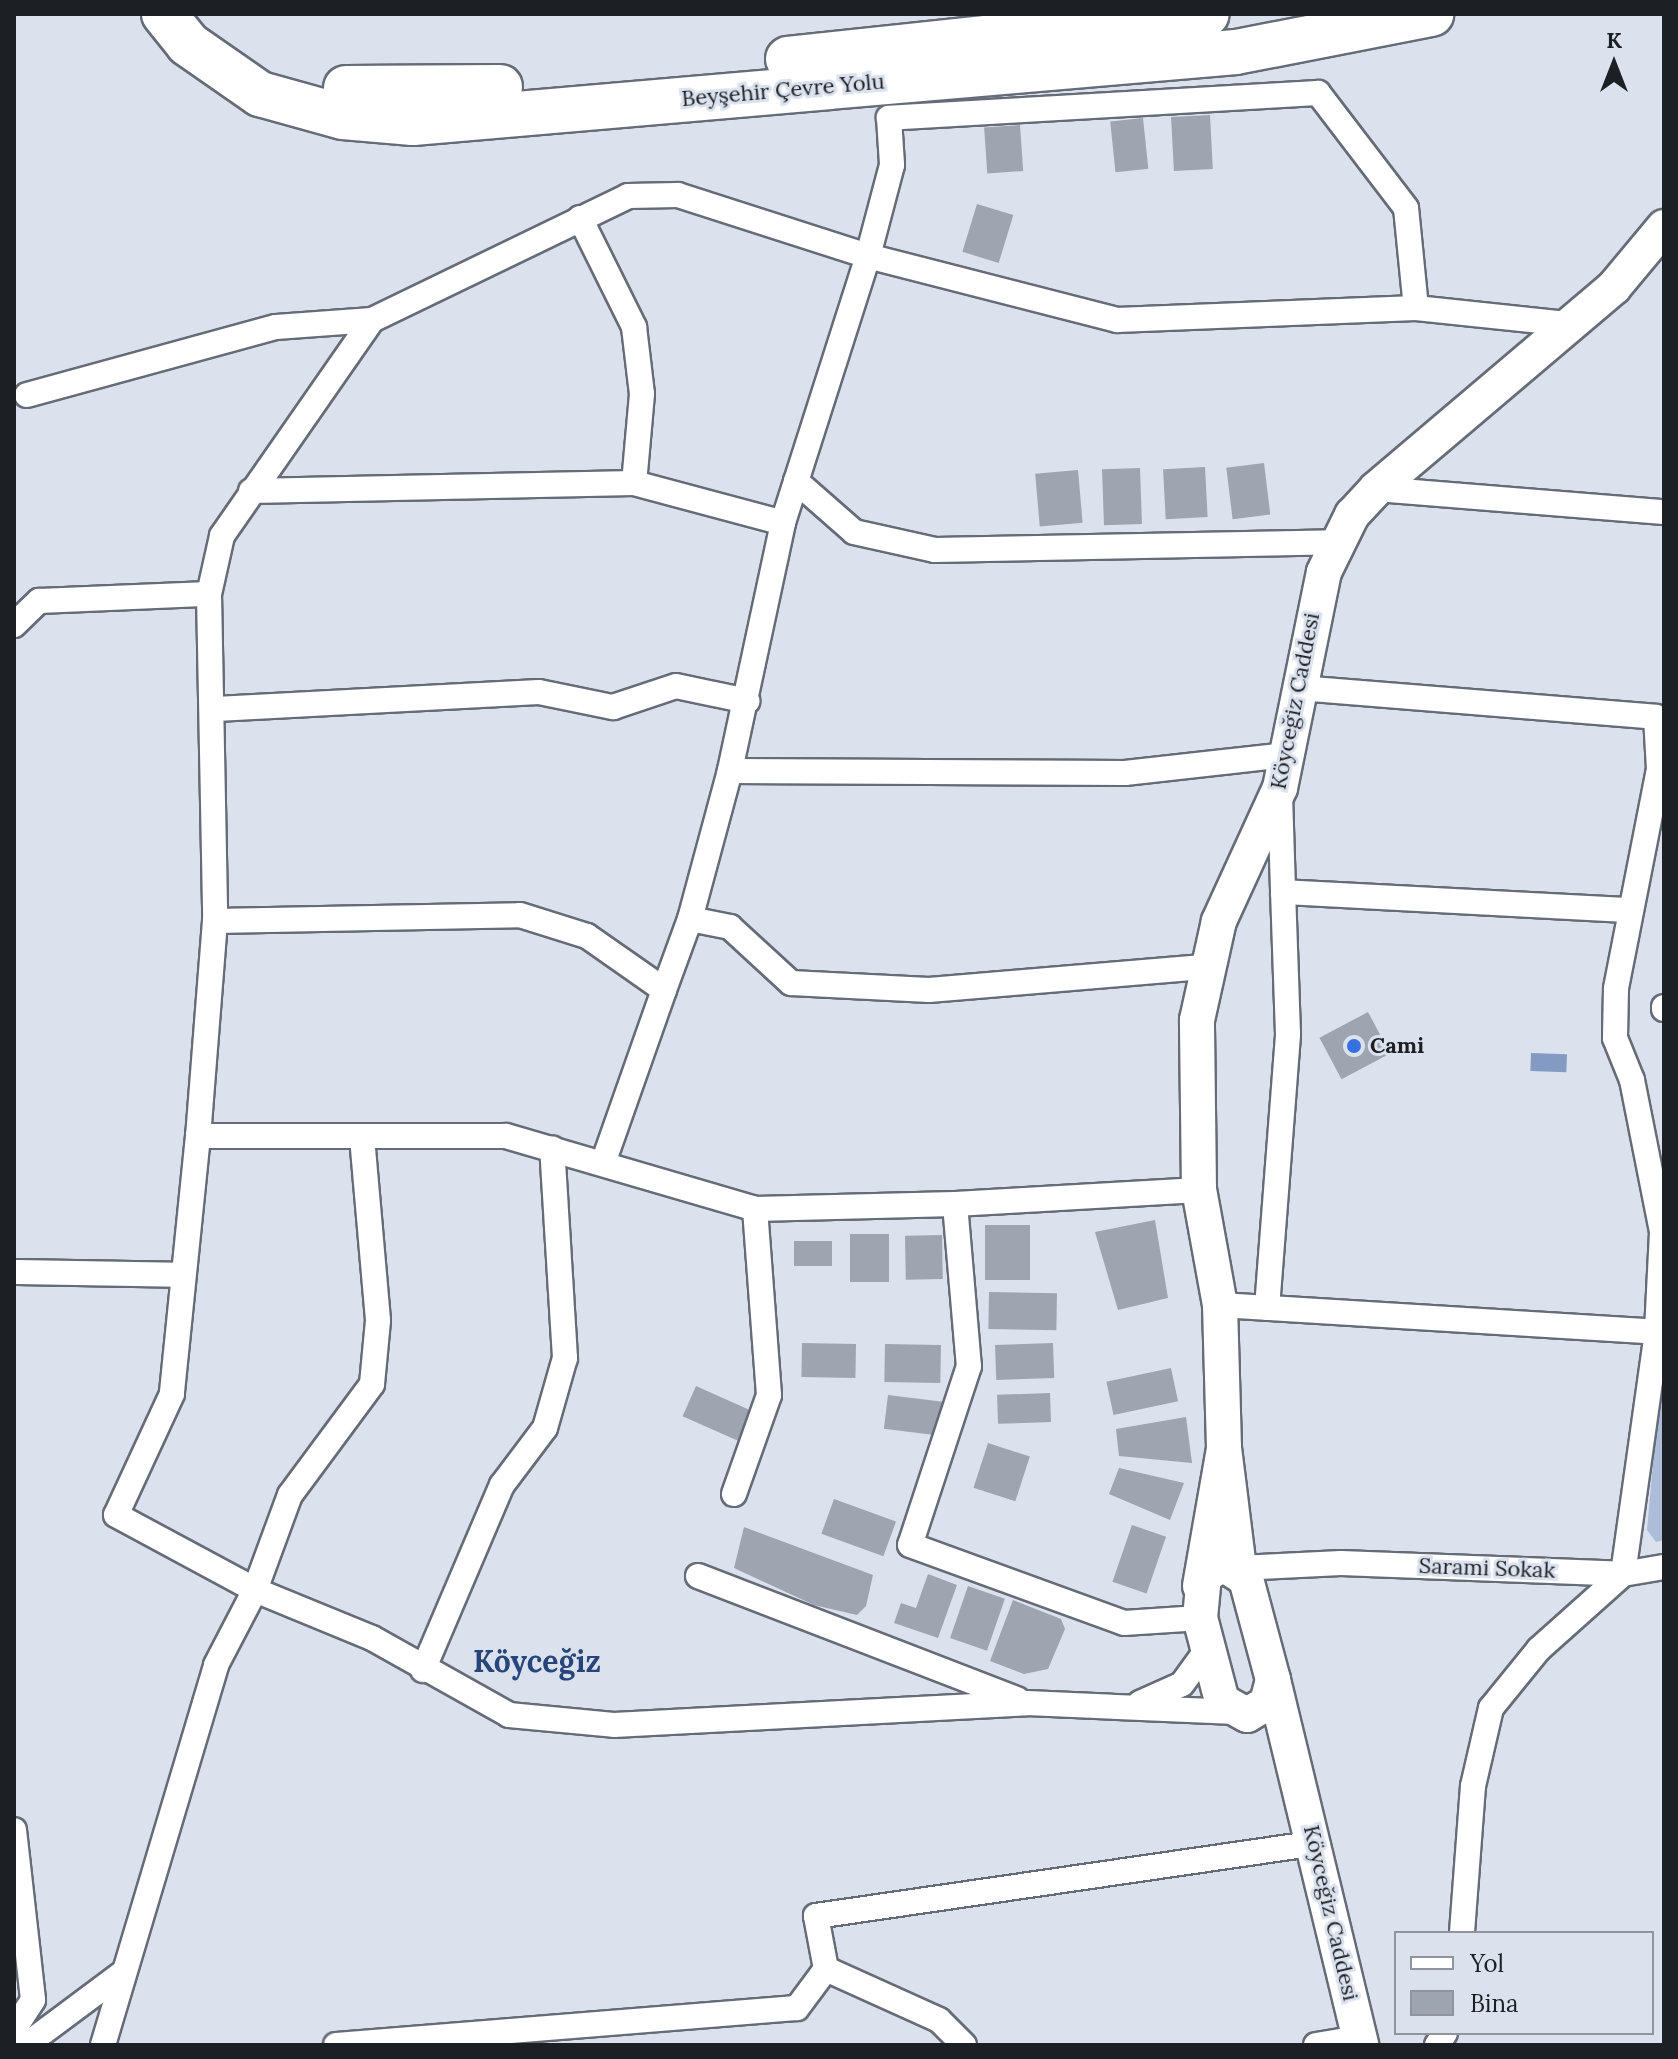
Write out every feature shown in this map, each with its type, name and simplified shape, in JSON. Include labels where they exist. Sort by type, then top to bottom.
[{"type":"highway","name":"Beyşehir Çevre Yolu","points":[[164,14],[188,44],[260,94],[343,117],[413,123],[1236,52],[1431,14]]},
{"type":"highway","name":"Beyşehir Çevre Yolu","points":[[201,14],[284,75],[366,92],[497,87],[1207,14]]},
{"type":"street","points":[[604,1160],[690,919],[747,701],[783,523],[868,256],[892,165],[889,118],[1318,93],[1406,208],[1416,308]]},
{"type":"street","points":[[27,395],[276,327],[372,320],[628,196],[678,195],[868,256],[1117,320],[1416,308],[1569,324]]},
{"type":"street","points":[[580,218],[634,327],[642,394],[634,483]]},
{"type":"street","name":"Köyceğiz Caddesi","points":[[1360,2041],[1317,1843],[1255,1610],[1239,1568],[1224,1448],[1220,1305],[1199,1190],[1195,1074],[1203,967],[1280,788],[1315,600],[1336,542],[1376,489],[1636,264],[1664,227]]},
{"type":"street","points":[[372,320],[222,536],[209,594],[216,709],[215,921],[198,1136],[180,1275],[172,1394],[116,1515],[255,1590],[372,1638],[423,1670],[509,1715],[614,1725],[1027,1703],[1234,1713],[1263,1708],[1273,1680]]},
{"type":"street","points":[[796,481],[854,532],[935,550],[1336,542]]},
{"type":"street","points":[[251,491],[634,483],[783,523]]},
{"type":"street","points":[[1376,489],[1664,512]]},
{"type":"street","points":[[14,625],[39,601],[209,594]]},
{"type":"street","points":[[216,709],[539,692],[613,707],[676,686],[747,701]]},
{"type":"street","points":[[1299,688],[1660,718],[1659,769],[1629,910],[1615,1038],[1632,1080],[1662,1232],[1657,1332],[1623,1574],[1539,1649],[1491,1708],[1473,1786],[1462,1931]]},
{"type":"street","points":[[730,771],[1125,773],[1285,755]]},
{"type":"street","points":[[1267,1308],[1288,1034],[1280,788]]},
{"type":"street","points":[[1283,892],[1629,910]]},
{"type":"street","points":[[215,921],[520,915],[587,936],[664,990]]},
{"type":"street","points":[[690,919],[730,927],[791,983],[929,990],[1203,967]]},
{"type":"street","points":[[198,1136],[506,1136],[604,1160],[755,1209],[955,1204],[1199,1190]]},
{"type":"street","points":[[103,2045],[216,1665],[255,1590],[290,1495],[372,1384],[378,1320],[362,1137]]},
{"type":"street","points":[[423,1670],[502,1485],[545,1428],[565,1358],[552,1148]]},
{"type":"street","points":[[955,1204],[969,1366],[910,1545],[1124,1623],[1202,1618]]},
{"type":"street","points":[[734,1494],[769,1395],[755,1209]]},
{"type":"street","points":[[14,1272],[180,1275]]},
{"type":"street","points":[[1220,1305],[1657,1332]]},
{"type":"street","name":"Köyceğiz Caddesi","points":[[1202,1618],[1224,1448]]},
{"type":"street","points":[[1255,1610],[1275,1581],[1309,1563]]},
{"type":"street","name":"Sarami Sokak","points":[[1239,1568],[1309,1563],[1623,1574],[1664,1567]]},
{"type":"street","points":[[1130,1706],[1182,1684],[1216,1566],[1239,1568]]},
{"type":"street","points":[[698,1576],[1027,1703]]},
{"type":"street","points":[[1202,1618],[1234,1713]]},
{"type":"street","name":"Köyceğiz Caddesi","points":[[1234,1713],[1299,1782]]},
{"type":"street","points":[[14,1830],[33,2000],[14,2029]]},
{"type":"street","points":[[336,2045],[797,2008],[826,1969],[816,1916],[1317,1843]]},
{"type":"street","points":[[826,1969],[939,2020],[964,2045]]},
{"type":"street","points":[[26,2045],[126,1971]]},
{"type":"street","points":[[1316,2045],[1360,2041]]},
{"type":"shaded area","points":[[1531,1053],[1567,1054],[1566,1072],[1530,1071]]},
{"type":"shaded area","points":[[1664,1341],[1664,1540],[1656,1542],[1647,1530]]},
{"type":"building","points":[[1210,115],[1213,169],[1174,171],[1171,117]]},
{"type":"building","points":[[1143,118],[1148,169],[1116,172],[1110,121]]},
{"type":"building","points":[[1020,125],[1023,171],[987,173],[984,128]]},
{"type":"building","points":[[977,204],[1013,215],[999,263],[962,252]]},
{"type":"building","points":[[1264,463],[1270,515],[1233,519],[1226,468]]},
{"type":"building","points":[[1205,467],[1208,517],[1166,519],[1163,469]]},
{"type":"building","points":[[1140,468],[1142,524],[1104,525],[1102,469]]},
{"type":"building","points":[[1078,470],[1083,523],[1040,527],[1035,474]]},
{"type":"building","name":"Cami","points":[[1368,1012],[1390,1053],[1342,1079],[1319,1038]]},
{"type":"building","points":[[1155,1220],[1168,1298],[1118,1310],[1095,1232]]},
{"type":"building","points":[[985,1225],[1030,1225],[1030,1280],[985,1280]]},
{"type":"building","points":[[850,1234],[889,1234],[889,1282],[850,1282]]},
{"type":"building","points":[[942,1235],[943,1279],[906,1280],[905,1236]]},
{"type":"building","points":[[794,1241],[832,1241],[832,1266],[794,1266]]},
{"type":"building","points":[[989,1292],[1057,1293],[1056,1330],[988,1329]]},
{"type":"building","points":[[802,1343],[856,1344],[855,1378],[801,1377]]},
{"type":"building","points":[[1053,1343],[1054,1378],[996,1380],[995,1345]]},
{"type":"building","points":[[885,1344],[941,1345],[940,1383],[884,1382]]},
{"type":"building","points":[[1171,1368],[1178,1401],[1114,1415],[1106,1382]]},
{"type":"building","points":[[696,1386],[751,1410],[737,1441],[683,1416]]},
{"type":"building","points":[[1050,1393],[1051,1422],[998,1424],[997,1395]]},
{"type":"building","points":[[888,1395],[943,1402],[938,1435],[884,1429]]},
{"type":"building","points":[[1186,1417],[1192,1463],[1119,1456],[1116,1429]]},
{"type":"building","points":[[988,1443],[1030,1457],[1015,1501],[973,1488]]},
{"type":"building","points":[[1119,1468],[1184,1483],[1170,1520],[1109,1494]]},
{"type":"building","points":[[834,1499],[896,1522],[883,1556],[821,1534]]},
{"type":"building","points":[[1132,1525],[1166,1537],[1147,1593],[1112,1582]]},
{"type":"building","points":[[744,1527],[873,1575],[866,1606],[857,1615],[814,1605],[734,1568]]},
{"type":"building","points":[[928,1574],[957,1585],[938,1638],[894,1623],[901,1603],[916,1608]]},
{"type":"building","points":[[968,1586],[1005,1599],[987,1651],[950,1638]]},
{"type":"building","points":[[1013,1600],[1061,1619],[1065,1629],[1048,1669],[1024,1674],[990,1661]]},
{"type":"place","name":"Cami","points":[[1354,1046]]},
{"type":"district","name":"Köyceğiz","points":[[537,1661]]}]
